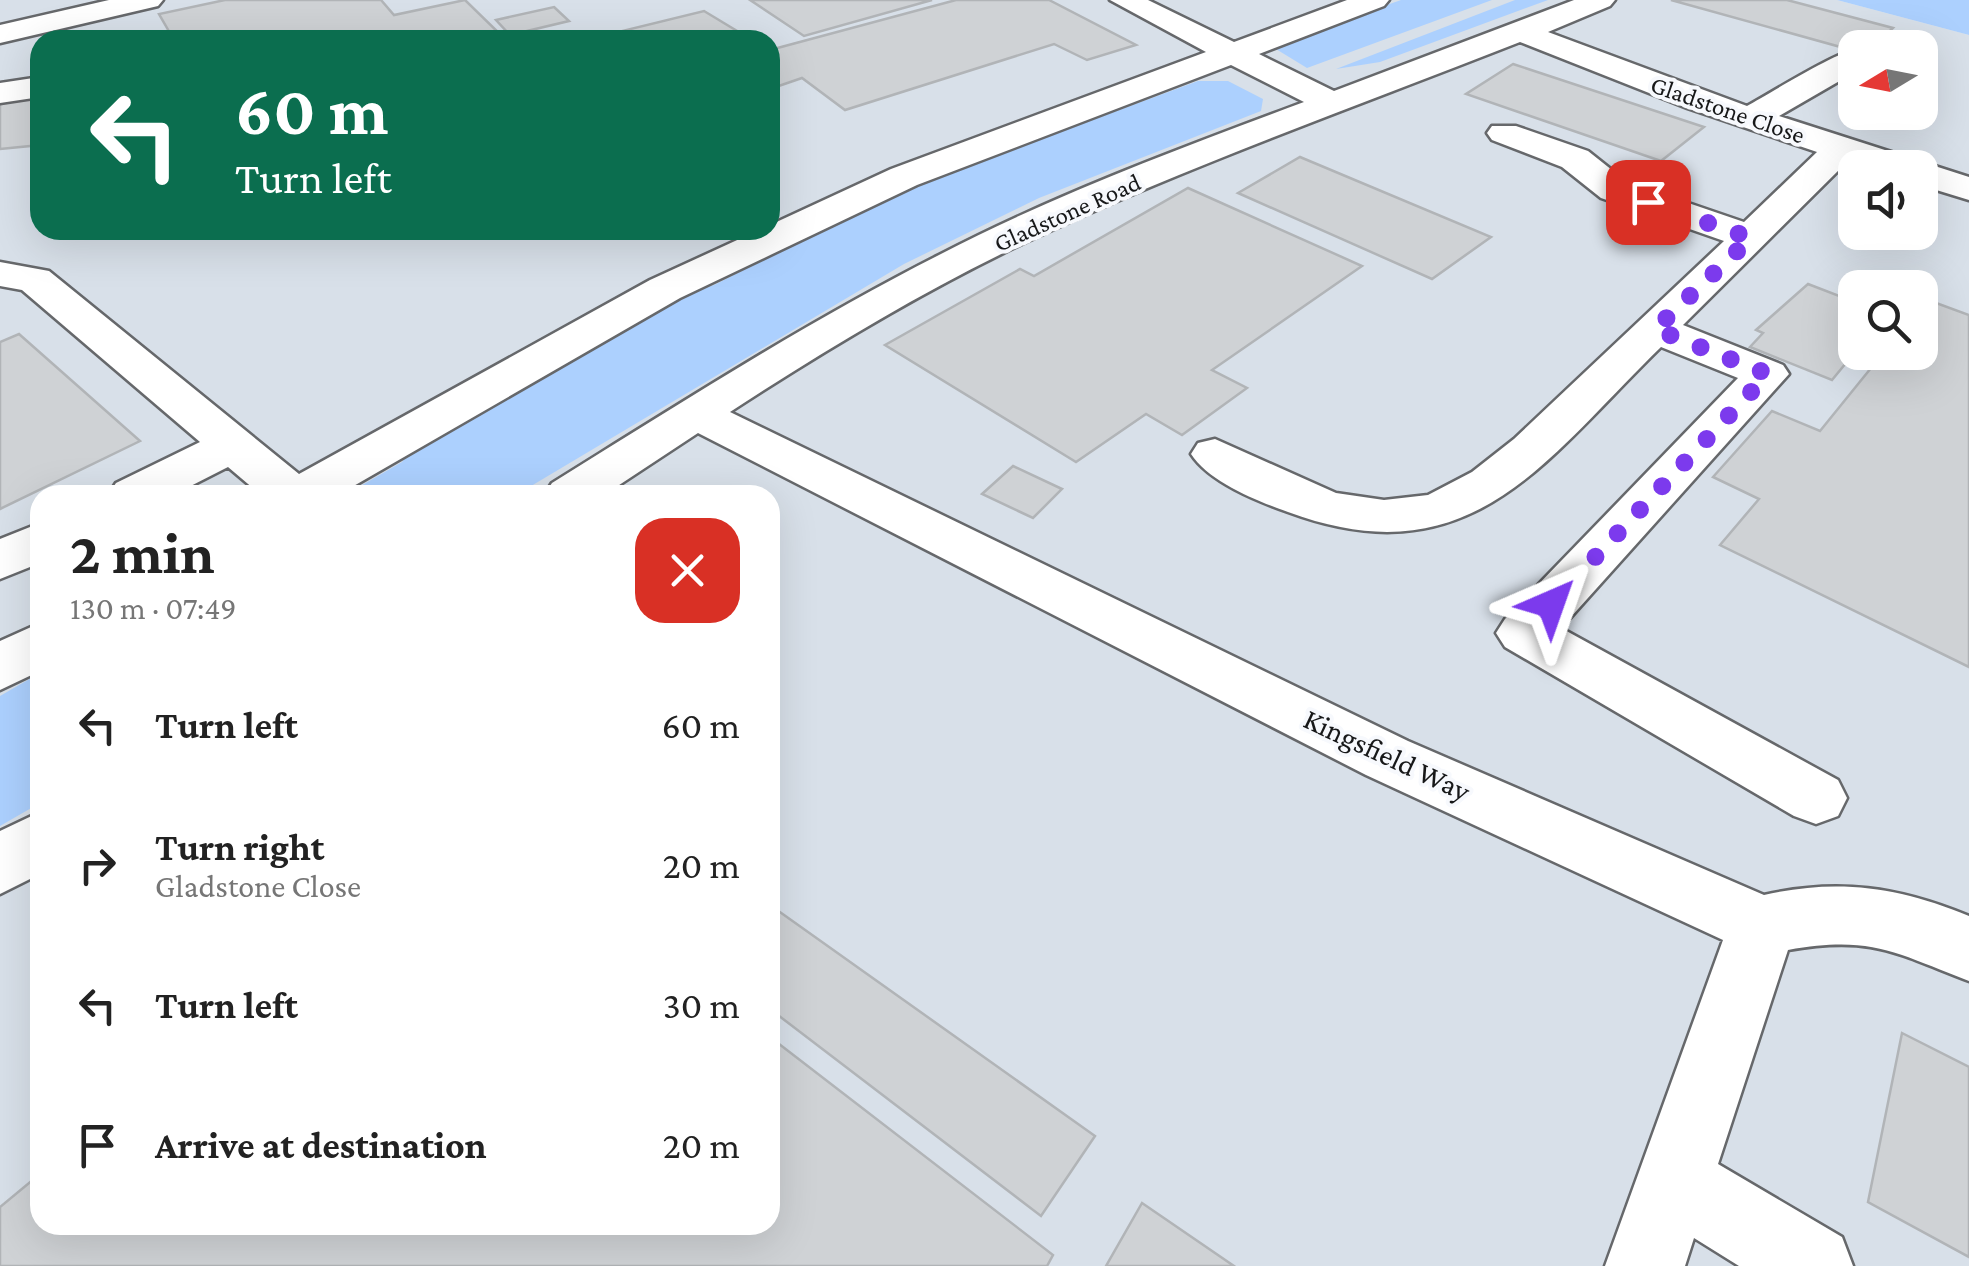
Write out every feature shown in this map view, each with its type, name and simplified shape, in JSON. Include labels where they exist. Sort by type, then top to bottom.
[{"type":"street","points":[[0,34],[125,17],[148,0]]},
{"type":"street","points":[[1125,0],[1332,103]]},
{"type":"street","points":[[780,235],[904,177],[1374,0]]},
{"type":"street","name":"Gladstone Road","points":[[586,485],[696,414],[892,298],[1011,235],[1332,103],[1600,0]]},
{"type":"street","name":"Gladstone Close","points":[[1216,454],[1260,482],[1336,512],[1379,518],[1443,508],[1509,468],[1841,148],[1749,118],[1521,32]]},
{"type":"street","points":[[1749,118],[1838,70]]},
{"type":"street","points":[[0,93],[30,88]]},
{"type":"street","points":[[1504,133],[1575,159],[1614,190],[1751,238]]},
{"type":"street","points":[[1841,148],[1847,150]]},
{"type":"street","points":[[1938,179],[1969,189]]},
{"type":"street","points":[[318,485],[665,289],[770,240]]},
{"type":"street","points":[[0,274],[35,280],[280,485]]},
{"type":"street","points":[[1655,329],[1768,374],[1524,633],[1816,798]]},
{"type":"street","name":"Kingsfield Way","points":[[696,414],[1387,758],[1762,926]]},
{"type":"street","points":[[153,485],[233,446]]},
{"type":"street","points":[[0,561],[30,546]]},
{"type":"street","points":[[0,668],[30,650]]},
{"type":"street","points":[[0,866],[30,846]]},
{"type":"street","points":[[1645,1266],[1762,926],[1804,914],[1890,916],[1969,950]]},
{"type":"street","points":[[1675,1182],[1813,1266]]},
{"type":"shaded area","points":[[0,0],[1837,0],[1969,35],[1969,1266],[0,1266]]},
{"type":"shaded area","points":[[1401,0],[1492,0],[1307,68],[1271,46]]},
{"type":"shaded area","points":[[1515,0],[1548,0],[1380,62],[1336,69]]},
{"type":"shaded area","points":[[1837,0],[1969,0],[1969,35]]},
{"type":"shaded area","points":[[1198,81],[1228,81],[1263,99],[1261,111],[1039,198],[904,264],[533,485],[362,485],[402,462],[413,447],[666,300],[714,285],[902,190]]},
{"type":"shaded area","points":[[30,679],[30,809],[0,826],[0,696]]},
{"type":"building","points":[[225,0],[381,0],[394,15],[465,0],[496,30],[168,30],[159,14]]},
{"type":"building","points":[[750,0],[932,0],[804,36]]},
{"type":"building","points":[[956,0],[1049,0],[1136,45],[1087,60],[1054,44],[845,110],[802,78],[780,86],[780,47]]},
{"type":"building","points":[[1671,0],[1787,0],[1893,28],[1838,30],[1838,46]]},
{"type":"building","points":[[554,7],[569,21],[531,30],[505,30],[496,20]]},
{"type":"building","points":[[704,11],[735,30],[626,30]]},
{"type":"building","points":[[1513,64],[1704,127],[1661,161],[1466,94]]},
{"type":"building","points":[[30,95],[30,146],[0,149],[0,99]]},
{"type":"building","points":[[1300,157],[1491,237],[1432,279],[1238,193]]},
{"type":"building","points":[[1188,188],[1362,266],[1212,370],[1247,388],[1182,435],[1146,414],[1076,462],[885,345],[1020,269],[1034,276]]},
{"type":"building","points":[[1808,284],[1838,295],[1840,370],[1832,380],[1750,347],[1763,333],[1756,330]]},
{"type":"building","points":[[1938,304],[1969,315],[1969,667],[1720,545],[1759,499],[1713,477],[1772,411],[1820,431],[1869,370],[1938,370]]},
{"type":"building","points":[[19,334],[140,441],[49,485],[30,485],[30,494],[0,509],[0,342]]},
{"type":"building","points":[[1013,466],[1062,489],[1033,518],[982,494]]},
{"type":"building","points":[[780,912],[1095,1136],[1041,1216],[780,1017]]},
{"type":"building","points":[[1902,1033],[1969,1067],[1969,1257],[1868,1202]]},
{"type":"building","points":[[780,1045],[1053,1255],[1047,1266],[0,1266],[0,1207],[30,1182],[30,1235],[780,1235]]},
{"type":"building","points":[[1142,1203],[1234,1266],[1106,1266]]},
{"type":"route","points":[[1551,604],[1768,374],[1655,329],[1751,238],[1648,202]]}]
